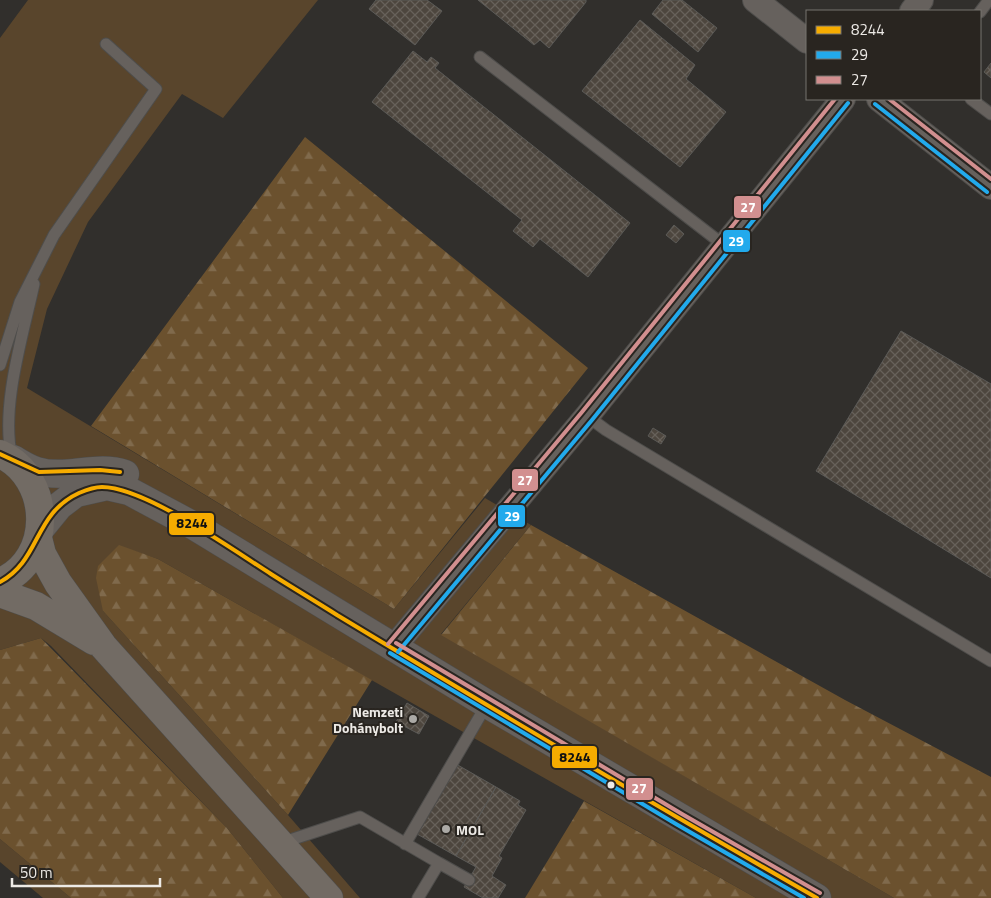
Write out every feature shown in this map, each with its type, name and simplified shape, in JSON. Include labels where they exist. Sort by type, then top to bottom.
[{"type":"main road","points":[[6,457],[27,475],[39,501],[42,554],[58,583],[103,646],[329,898]]},
{"type":"main road","points":[[0,582],[20,568],[31,554],[40,533]]},
{"type":"main road","points":[[0,593],[36,606],[103,646]]},
{"type":"street","points":[[755,0],[806,40]]},
{"type":"street","points":[[913,10],[921,0]]},
{"type":"street","points":[[393,648],[587,416],[841,100]]},
{"type":"street","points":[[881,100],[991,188]]},
{"type":"street","points":[[6,457],[38,472],[62,473],[107,469],[130,476],[143,481],[196,527]]},
{"type":"street","points":[[40,533],[59,506],[76,493],[107,486],[129,492],[196,527],[393,648],[817,898]]},
{"type":"lane","points":[[981,11],[990,0]]},
{"type":"lane","points":[[0,365],[20,302],[54,235],[156,89],[106,44]]},
{"type":"lane","points":[[480,57],[725,246]]},
{"type":"lane","points":[[972,100],[991,114]]},
{"type":"lane","points":[[6,457],[8,442],[7,423],[16,368],[38,266]]},
{"type":"lane","points":[[587,416],[606,430],[991,660]]},
{"type":"lane","points":[[405,844],[487,704]]},
{"type":"lane","points":[[280,844],[360,817],[469,880]]},
{"type":"lane","points":[[423,896],[439,864]]},
{"type":"shaded area","points":[[28,0],[318,0],[223,118],[182,94],[88,222],[47,309],[27,388],[394,609],[485,498],[531,525],[441,634],[894,898],[756,898],[158,559],[119,546],[103,611],[288,815],[360,898],[283,898],[227,828],[51,646],[41,638],[0,650],[0,38]]},
{"type":"shaded area","points":[[0,839],[71,898],[43,898],[0,862]]},
{"type":"green space","points":[[305,137],[588,368],[394,609],[91,426]]},
{"type":"green space","points":[[531,525],[845,700],[991,777],[991,898],[894,898],[441,635]]},
{"type":"green space","points":[[119,545],[158,559],[372,680],[288,815],[103,611],[96,578],[98,566]]},
{"type":"green space","points":[[41,638],[227,828],[283,898],[71,898],[0,839],[0,650]]},
{"type":"green space","points":[[584,801],[756,898],[525,898]]},
{"type":"building","points":[[376,0],[427,0],[442,11],[415,45],[369,9]]},
{"type":"building","points":[[478,0],[586,0],[586,2],[549,48],[540,40],[534,45]]},
{"type":"building","points":[[663,0],[682,0],[717,28],[698,52],[652,14]]},
{"type":"building","points":[[640,20],[695,65],[686,79],[726,112],[680,167],[582,91]]},
{"type":"building","points":[[413,51],[427,62],[431,57],[439,63],[435,68],[630,223],[588,277],[540,239],[533,247],[513,231],[522,220],[372,102]]},
{"type":"building","points":[[991,63],[991,78],[984,72]]},
{"type":"building","points":[[674,225],[684,234],[676,243],[666,235]]},
{"type":"building","points":[[901,331],[991,384],[991,578],[816,471]]},
{"type":"building","points":[[653,428],[666,436],[661,444],[648,436]]},
{"type":"building","name":"Nemzeti Dohánybolt","points":[[407,703],[429,716],[419,734],[396,722]]},
{"type":"building","points":[[456,764],[496,787],[456,856],[417,834]]},
{"type":"building","points":[[496,787],[520,801],[518,805],[526,810],[499,856],[502,858],[492,876],[506,885],[498,898],[483,898],[464,887],[476,867],[456,856]]},
{"type":"transit line","name":"27","points":[[388,644],[582,412],[834,100]]},
{"type":"transit line","name":"27","points":[[890,100],[991,179]]},
{"type":"transit line","name":"29","points":[[398,652],[592,420],[848,103]]},
{"type":"transit line","name":"29","points":[[875,104],[987,192]]},
{"type":"transit line","name":"8244","points":[[0,454],[39,472],[100,470],[120,472]]},
{"type":"transit line","name":"8244","points":[[0,582],[13,573],[23,562],[53,513],[64,502],[79,493],[99,487],[120,490],[141,497],[212,536],[456,687],[817,898]]},
{"type":"transit line","name":"27","points":[[396,643],[682,814],[820,893]]},
{"type":"transit line","name":"29","points":[[390,653],[676,824],[804,898]]},
{"type":"place","name":"Nemzeti Dohánybolt","points":[[413,719]]},
{"type":"place","name":"MOL","points":[[446,829]]}]
